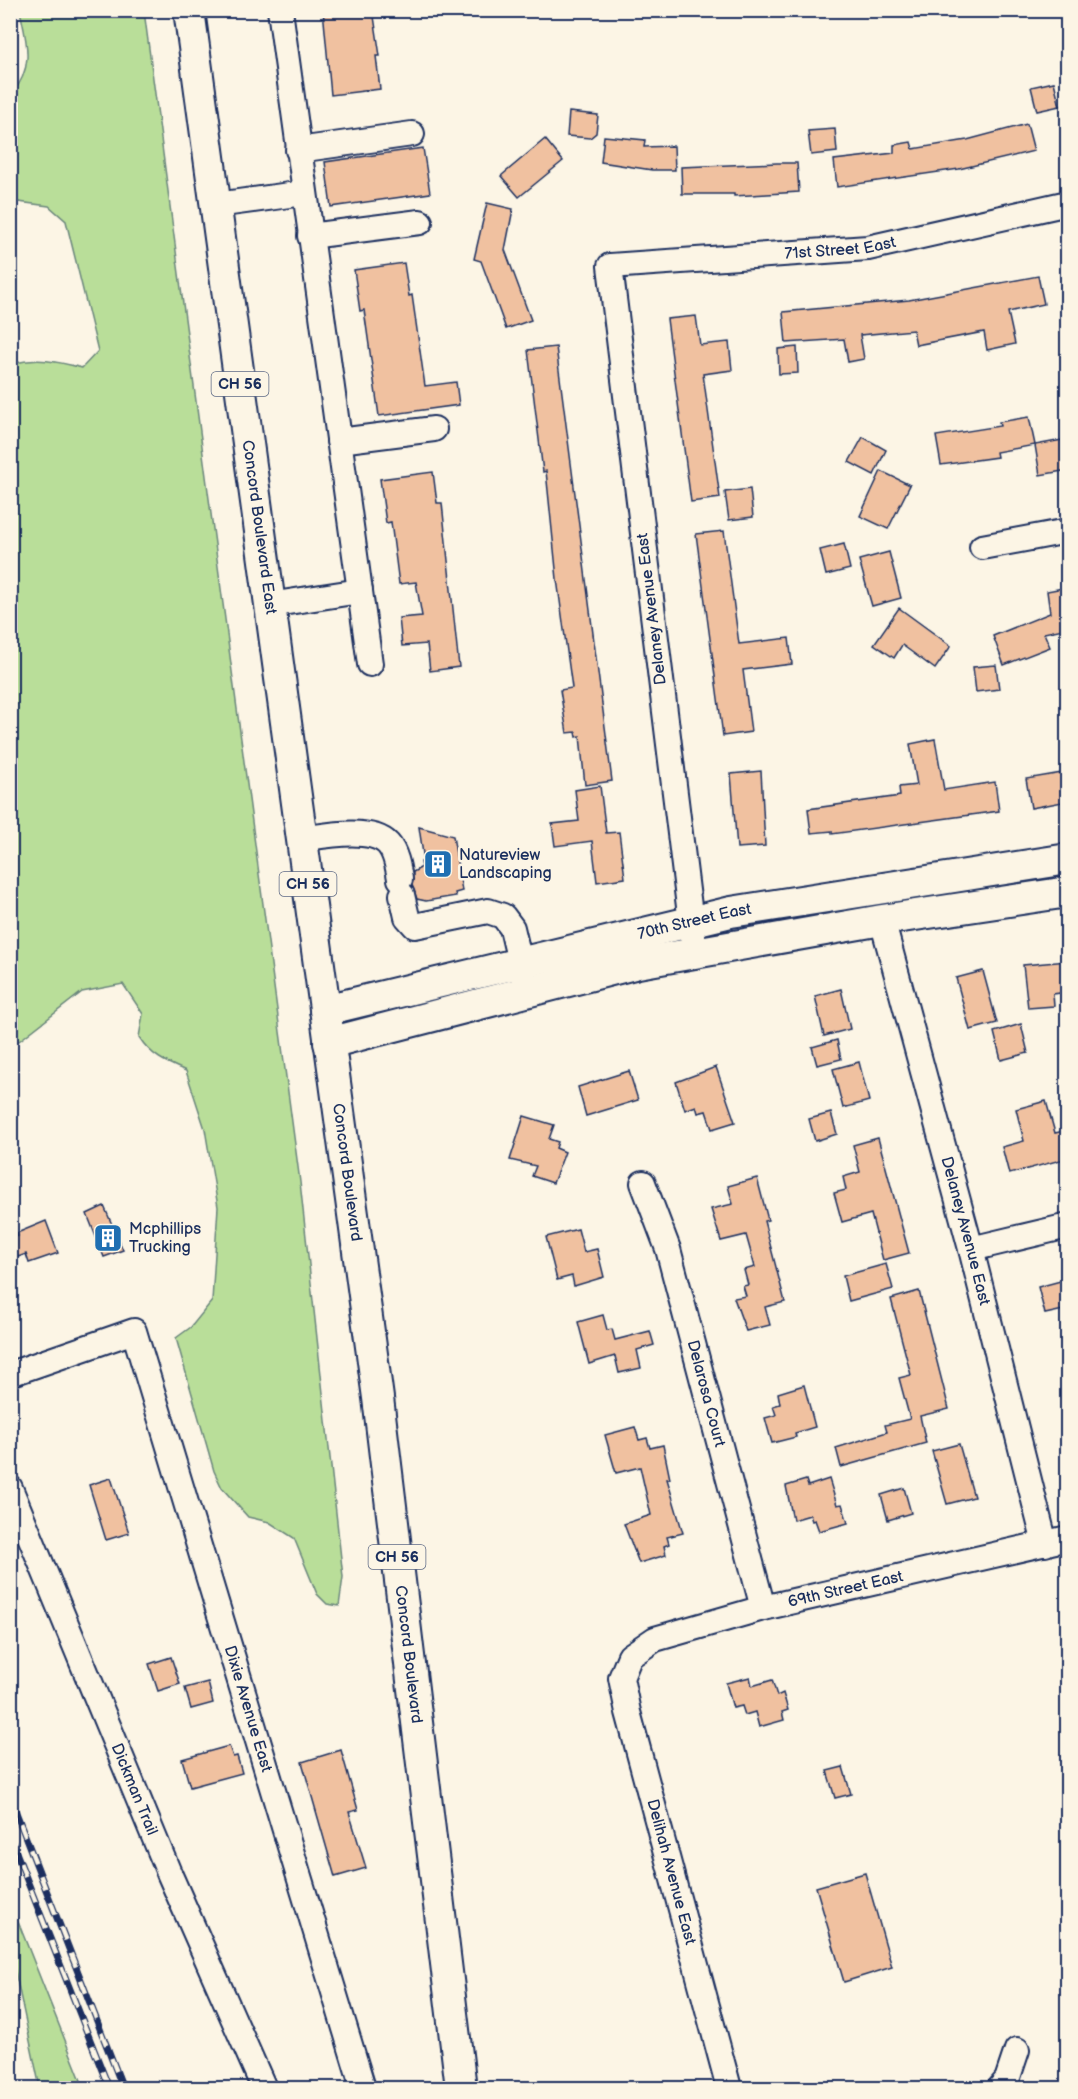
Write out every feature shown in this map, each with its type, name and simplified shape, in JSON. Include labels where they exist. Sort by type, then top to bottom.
[{"type":"main road","name":"Concord Boulevard East","points":[[189,10],[329,1043]]},
{"type":"main road","name":"70th Street East","points":[[325,1010],[731,912],[1068,859]]},
{"type":"main road","name":"70th Street East","points":[[329,1043],[638,963],[882,920],[1068,892]]},
{"type":"main road","name":"Concord Boulevard","points":[[329,1043],[378,1398],[461,2088]]},
{"type":"street","points":[[280,10],[370,664]]},
{"type":"street","points":[[298,150],[412,134]]},
{"type":"street","points":[[216,205],[304,194]]},
{"type":"street","name":"71st Street East","points":[[610,266],[868,248],[1068,203]]},
{"type":"street","points":[[310,236],[420,222]]},
{"type":"street","name":"Delaney Avenue East","points":[[610,266],[689,921],[697,952]]},
{"type":"street","points":[[339,441],[434,429]]},
{"type":"street","points":[[982,547],[1068,531]]},
{"type":"street","points":[[269,605],[360,591]]},
{"type":"street","points":[[301,838],[340,833],[375,836],[388,844],[397,862],[407,917],[415,926],[488,911],[503,916],[512,928],[527,992]]},
{"type":"street","name":"Delaney Avenue East","points":[[882,920],[971,1249],[1056,1541]]},
{"type":"street","name":"Delarosa Court","points":[[643,1183],[668,1249],[763,1608]]},
{"type":"street","points":[[971,1249],[1068,1226]]},
{"type":"street","name":"Dixie Avenue East","points":[[10,1374],[134,1331],[363,2088]]},
{"type":"street","name":"Dickman Trail","points":[[10,1488],[164,1862],[264,2088]]},
{"type":"street","name":"69th Street East","points":[[630,1656],[655,1639],[763,1608],[1056,1541]]},
{"type":"street","name":"Delihah Avenue East","points":[[630,1656],[621,1678],[628,1712],[729,2088]]},
{"type":"street","points":[[1000,2088],[1007,2080],[1017,2050]]},
{"type":"green space","points":[[20,11],[144,11],[300,1182],[343,1577],[339,1606],[327,1604],[317,1594],[294,1538],[269,1522],[248,1517],[222,1488],[214,1471],[176,1338],[191,1327],[212,1301],[218,1207],[205,1129],[186,1071],[159,1058],[144,1044],[139,1037],[143,1014],[123,984],[82,992],[19,1041],[11,1039],[11,364],[46,361],[82,368],[98,351],[66,221],[49,206],[11,201],[11,95],[24,75],[27,54]]},
{"type":"green space","points":[[11,1904],[84,2088],[40,2088],[11,1952]]},
{"type":"building","points":[[323,10],[373,10],[380,56],[376,56],[380,89],[331,95]]},
{"type":"building","points":[[1054,82],[1060,106],[1037,111],[1031,87]]},
{"type":"building","points":[[569,112],[598,115],[596,133],[590,138],[567,136]]},
{"type":"building","points":[[1027,124],[1034,151],[959,169],[837,187],[834,160],[894,153],[894,145],[911,142],[913,149],[967,140]]},
{"type":"building","points":[[835,129],[837,152],[811,155],[808,131]]},
{"type":"building","points":[[604,136],[645,140],[644,147],[674,146],[675,170],[652,170],[601,162]]},
{"type":"building","points":[[545,139],[563,161],[519,197],[501,176]]},
{"type":"building","points":[[423,148],[430,193],[331,207],[325,162]]},
{"type":"building","points":[[797,163],[799,192],[734,196],[734,194],[682,194],[681,167]]},
{"type":"building","points":[[487,203],[513,209],[505,250],[531,320],[506,329],[481,261],[474,259]]},
{"type":"building","points":[[404,263],[409,296],[412,295],[425,386],[456,382],[459,405],[379,416],[364,310],[360,311],[354,270]]},
{"type":"building","points":[[1038,276],[1044,304],[1008,312],[1015,344],[987,350],[984,332],[916,345],[913,330],[860,335],[864,359],[848,362],[844,339],[786,343],[783,312],[909,300]]},
{"type":"building","points":[[696,316],[700,345],[729,342],[732,370],[703,374],[720,498],[691,502],[667,319]]},
{"type":"building","points":[[556,347],[612,781],[585,785],[580,736],[577,737],[576,732],[567,733],[560,690],[572,688],[557,579],[546,471],[543,472],[528,350]]},
{"type":"building","points":[[797,347],[798,373],[779,374],[778,349]]},
{"type":"building","points":[[1029,417],[1035,445],[996,452],[997,457],[941,465],[936,436],[1000,426],[999,422]]},
{"type":"building","points":[[863,437],[886,450],[874,475],[849,462]]},
{"type":"building","points":[[1068,439],[1068,470],[1040,475],[1035,445]]},
{"type":"building","points":[[881,471],[910,485],[888,529],[860,516]]},
{"type":"building","points":[[433,472],[437,503],[442,503],[459,667],[430,671],[427,644],[402,646],[399,618],[422,616],[416,582],[399,584],[391,522],[386,523],[380,479]]},
{"type":"building","points":[[750,489],[753,517],[729,520],[725,492]]},
{"type":"building","points":[[724,531],[739,644],[789,638],[792,664],[743,670],[751,732],[723,736],[696,534]]},
{"type":"building","points":[[844,544],[850,569],[826,575],[820,550]]},
{"type":"building","points":[[889,552],[901,598],[872,606],[859,560]]},
{"type":"building","points":[[1068,587],[1068,628],[1044,633],[1050,647],[1004,665],[993,636],[1050,613],[1047,591]]},
{"type":"building","points":[[899,608],[951,646],[935,669],[902,645],[894,658],[874,644]]},
{"type":"building","points":[[996,665],[999,689],[976,692],[973,667]]},
{"type":"building","points":[[935,739],[944,790],[995,782],[999,811],[832,834],[832,831],[811,833],[808,809],[900,796],[899,787],[917,785],[910,744]]},
{"type":"building","points":[[761,771],[765,846],[737,848],[731,774]]},
{"type":"building","points":[[1068,772],[1068,801],[1031,808],[1026,779]]},
{"type":"building","points":[[600,786],[606,833],[619,832],[625,878],[597,882],[592,841],[555,846],[552,824],[579,821],[575,790]]},
{"type":"building","name":"Natureview Landscaping","points":[[419,827],[453,836],[462,891],[455,893],[456,896],[426,901],[417,899],[412,885],[413,872],[422,867],[421,862],[424,861]]},
{"type":"building","points":[[1068,961],[1068,992],[1053,994],[1054,1006],[1028,1008],[1023,965]]},
{"type":"building","points":[[983,971],[997,1023],[970,1030],[956,978]]},
{"type":"building","points":[[841,989],[850,1029],[824,1036],[815,996]]},
{"type":"building","points":[[1021,1024],[1028,1053],[1001,1060],[994,1032]]},
{"type":"building","points":[[837,1040],[841,1059],[817,1065],[812,1047]]},
{"type":"building","points":[[859,1062],[869,1101],[843,1108],[833,1069]]},
{"type":"building","points":[[716,1067],[735,1122],[712,1129],[706,1111],[698,1113],[696,1106],[685,1110],[676,1082]]},
{"type":"building","points":[[629,1071],[638,1100],[586,1116],[578,1087]]},
{"type":"building","points":[[1046,1101],[1055,1133],[1068,1130],[1068,1158],[1009,1174],[1002,1147],[1024,1141],[1016,1109]]},
{"type":"building","points":[[831,1113],[837,1134],[815,1141],[809,1119]]},
{"type":"building","points":[[524,1116],[554,1125],[549,1139],[558,1142],[556,1148],[565,1152],[553,1183],[532,1176],[536,1166],[510,1160]]},
{"type":"building","points":[[878,1138],[909,1253],[883,1260],[871,1214],[842,1222],[834,1193],[846,1190],[843,1177],[860,1172],[853,1145]]},
{"type":"building","points":[[757,1178],[768,1220],[764,1221],[785,1302],[765,1307],[770,1325],[746,1331],[734,1298],[746,1296],[743,1286],[748,1285],[744,1270],[755,1267],[746,1235],[721,1241],[711,1209],[733,1204],[728,1186]]},
{"type":"building","name":"Mcphillips Trucking","points":[[104,1206],[123,1250],[104,1257],[87,1214]]},
{"type":"building","points":[[46,1221],[58,1253],[29,1263],[26,1254],[18,1257],[11,1239],[18,1236],[17,1233]]},
{"type":"building","points":[[578,1229],[584,1252],[597,1249],[604,1277],[574,1286],[572,1276],[557,1280],[546,1237]]},
{"type":"building","points":[[886,1264],[893,1289],[849,1301],[843,1276]]},
{"type":"building","points":[[1068,1279],[1068,1309],[1045,1314],[1038,1287]]},
{"type":"building","points":[[919,1291],[949,1409],[920,1416],[926,1443],[841,1467],[836,1448],[887,1432],[885,1425],[910,1419],[899,1378],[911,1375],[891,1299]]},
{"type":"building","points":[[603,1315],[607,1330],[612,1329],[615,1340],[650,1331],[654,1345],[637,1350],[641,1368],[619,1373],[615,1356],[589,1364],[578,1322]]},
{"type":"building","points":[[804,1385],[815,1427],[795,1433],[796,1437],[772,1443],[765,1418],[776,1415],[773,1406],[780,1404],[778,1393]]},
{"type":"building","points":[[635,1427],[639,1440],[647,1438],[650,1448],[663,1445],[670,1479],[667,1479],[683,1533],[667,1537],[669,1544],[664,1546],[666,1555],[639,1563],[624,1524],[651,1515],[640,1467],[616,1473],[605,1435]]},
{"type":"building","points":[[959,1444],[974,1497],[947,1504],[932,1451]]},
{"type":"building","points":[[111,1478],[129,1533],[106,1540],[89,1485]]},
{"type":"building","points":[[829,1479],[837,1505],[842,1504],[848,1523],[819,1531],[815,1520],[812,1521],[810,1515],[793,1520],[786,1486],[806,1480],[808,1486]]},
{"type":"building","points":[[904,1488],[911,1513],[888,1520],[881,1495]]},
{"type":"building","points":[[171,1657],[180,1684],[158,1691],[149,1664]]},
{"type":"building","points":[[750,1677],[752,1686],[772,1680],[777,1696],[783,1693],[788,1710],[782,1712],[784,1720],[759,1727],[755,1712],[745,1715],[742,1706],[733,1708],[726,1683]]},
{"type":"building","points":[[208,1682],[213,1703],[191,1709],[185,1688]]},
{"type":"building","points":[[229,1746],[233,1757],[237,1756],[242,1773],[190,1787],[182,1759]]},
{"type":"building","points":[[341,1750],[358,1810],[349,1812],[366,1868],[335,1877],[302,1762]]},
{"type":"building","points":[[843,1767],[851,1794],[835,1798],[827,1771]]},
{"type":"building","points":[[865,1873],[892,1967],[844,1982],[816,1887]]},
{"type":"railway","points":[[10,1797],[123,2088]]},
{"type":"railway","points":[[10,1837],[109,2088]]},
{"type":"place","name":"Natureview Landscaping","points":[[438,864]]},
{"type":"place","name":"Mcphillips Trucking","points":[[108,1238]]}]
